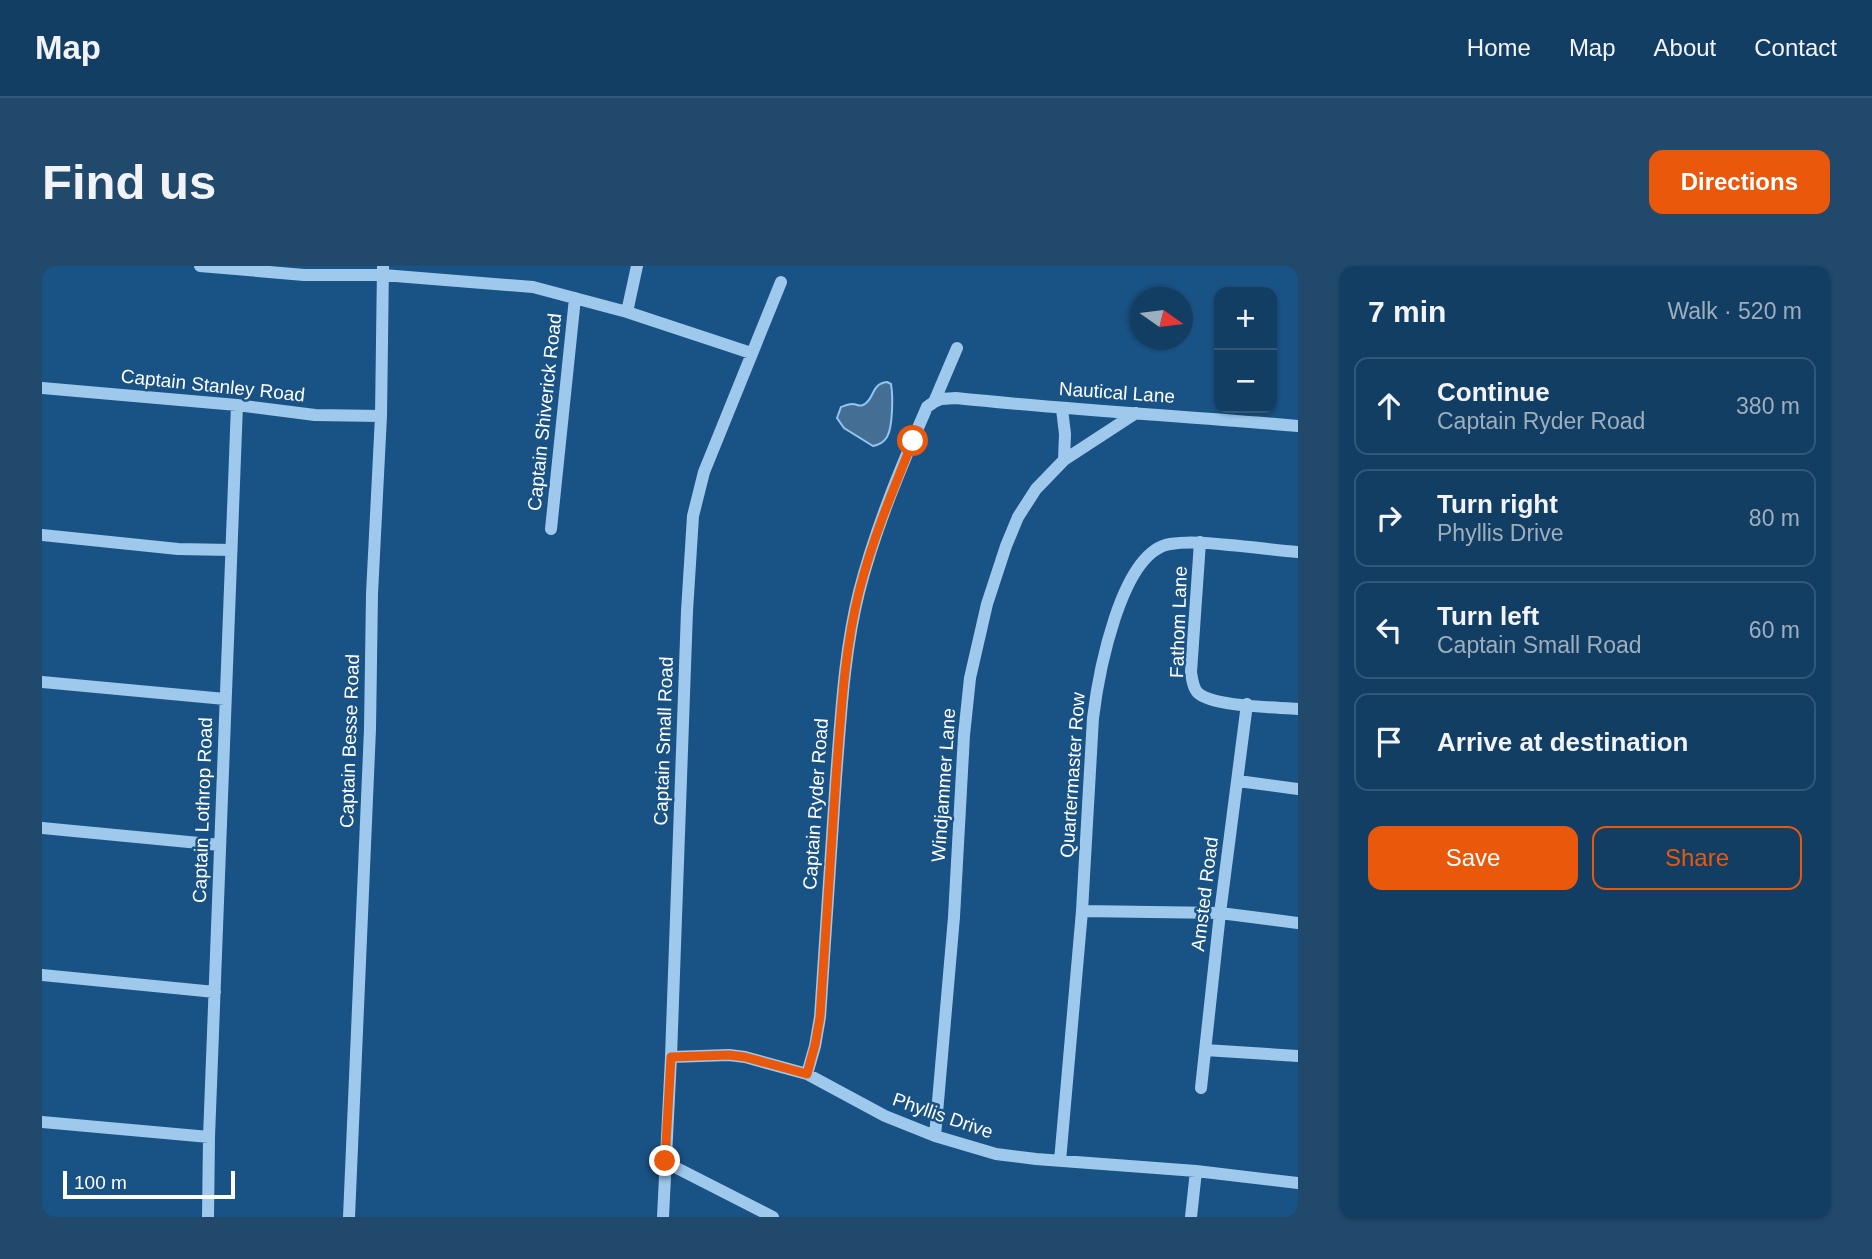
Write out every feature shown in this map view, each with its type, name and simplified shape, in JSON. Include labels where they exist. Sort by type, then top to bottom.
[{"type":"street","points":[[200,266],[304,275],[383,270],[533,287],[627,312],[751,353]]},
{"type":"street","points":[[627,312],[637,266]]},
{"type":"street","name":"Captain Besse Road","points":[[349,1217],[370,729],[372,594],[381,416],[383,270]]},
{"type":"street","name":"Captain Small Road","points":[[663,1217],[693,516],[704,472],[781,282]]},
{"type":"street","name":"Captain Shiverick Road","points":[[551,529],[575,298]]},
{"type":"street","name":"Captain Ryder Road","points":[[807,1074],[820,1017],[840,724],[854,616],[869,557],[888,500],[927,407],[934,402],[957,348]]},
{"type":"street","name":"Captain Stanley Road","points":[[42,388],[237,405],[315,415],[381,416]]},
{"type":"street","name":"Nautical Lane","points":[[934,402],[956,398],[1062,409],[1244,420],[1298,426]]},
{"type":"street","name":"Captain Lothrop Road","points":[[208,1217],[237,405]]},
{"type":"street","points":[[1062,409],[1064,460]]},
{"type":"street","name":"Windjammer Lane","points":[[935,1136],[954,917],[964,735],[970,678],[987,604],[1014,527],[1036,489],[1064,460],[1136,413]]},
{"type":"street","points":[[42,535],[178,549],[231,550]]},
{"type":"street","name":"Quartermaster Row","points":[[1060,1161],[1082,911],[1093,718],[1112,624],[1129,583],[1141,564],[1150,554],[1168,544],[1200,542],[1298,552]]},
{"type":"street","name":"Fathom Lane","points":[[1200,542],[1191,672],[1195,691],[1218,702],[1247,704]]},
{"type":"street","points":[[42,682],[225,699]]},
{"type":"street","points":[[1247,704],[1298,709]]},
{"type":"street","name":"Amsted Road","points":[[1201,1088],[1247,704]]},
{"type":"street","points":[[1238,782],[1298,789]]},
{"type":"street","points":[[42,828],[220,845]]},
{"type":"street","points":[[1082,911],[1220,913],[1298,923]]},
{"type":"street","points":[[42,975],[215,992]]},
{"type":"street","points":[[1205,1050],[1298,1056]]},
{"type":"street","name":"Phyllis Drive","points":[[671,1057],[729,1055],[807,1074],[885,1116],[935,1136],[996,1154],[1196,1171],[1298,1183]]},
{"type":"street","points":[[42,1122],[209,1138]]},
{"type":"street","points":[[665,1161],[773,1217]]},
{"type":"street","points":[[1192,1217],[1196,1171]]},
{"type":"water","points":[[887,382],[892,389],[889,432],[886,439],[873,446],[844,428],[837,418],[841,407],[867,403],[875,389]]},
{"type":"route","points":[[665,1161],[671,1057],[745,1057],[807,1074],[820,1017],[840,724],[848,654],[859,592],[869,557],[888,500],[913,441]]}]
